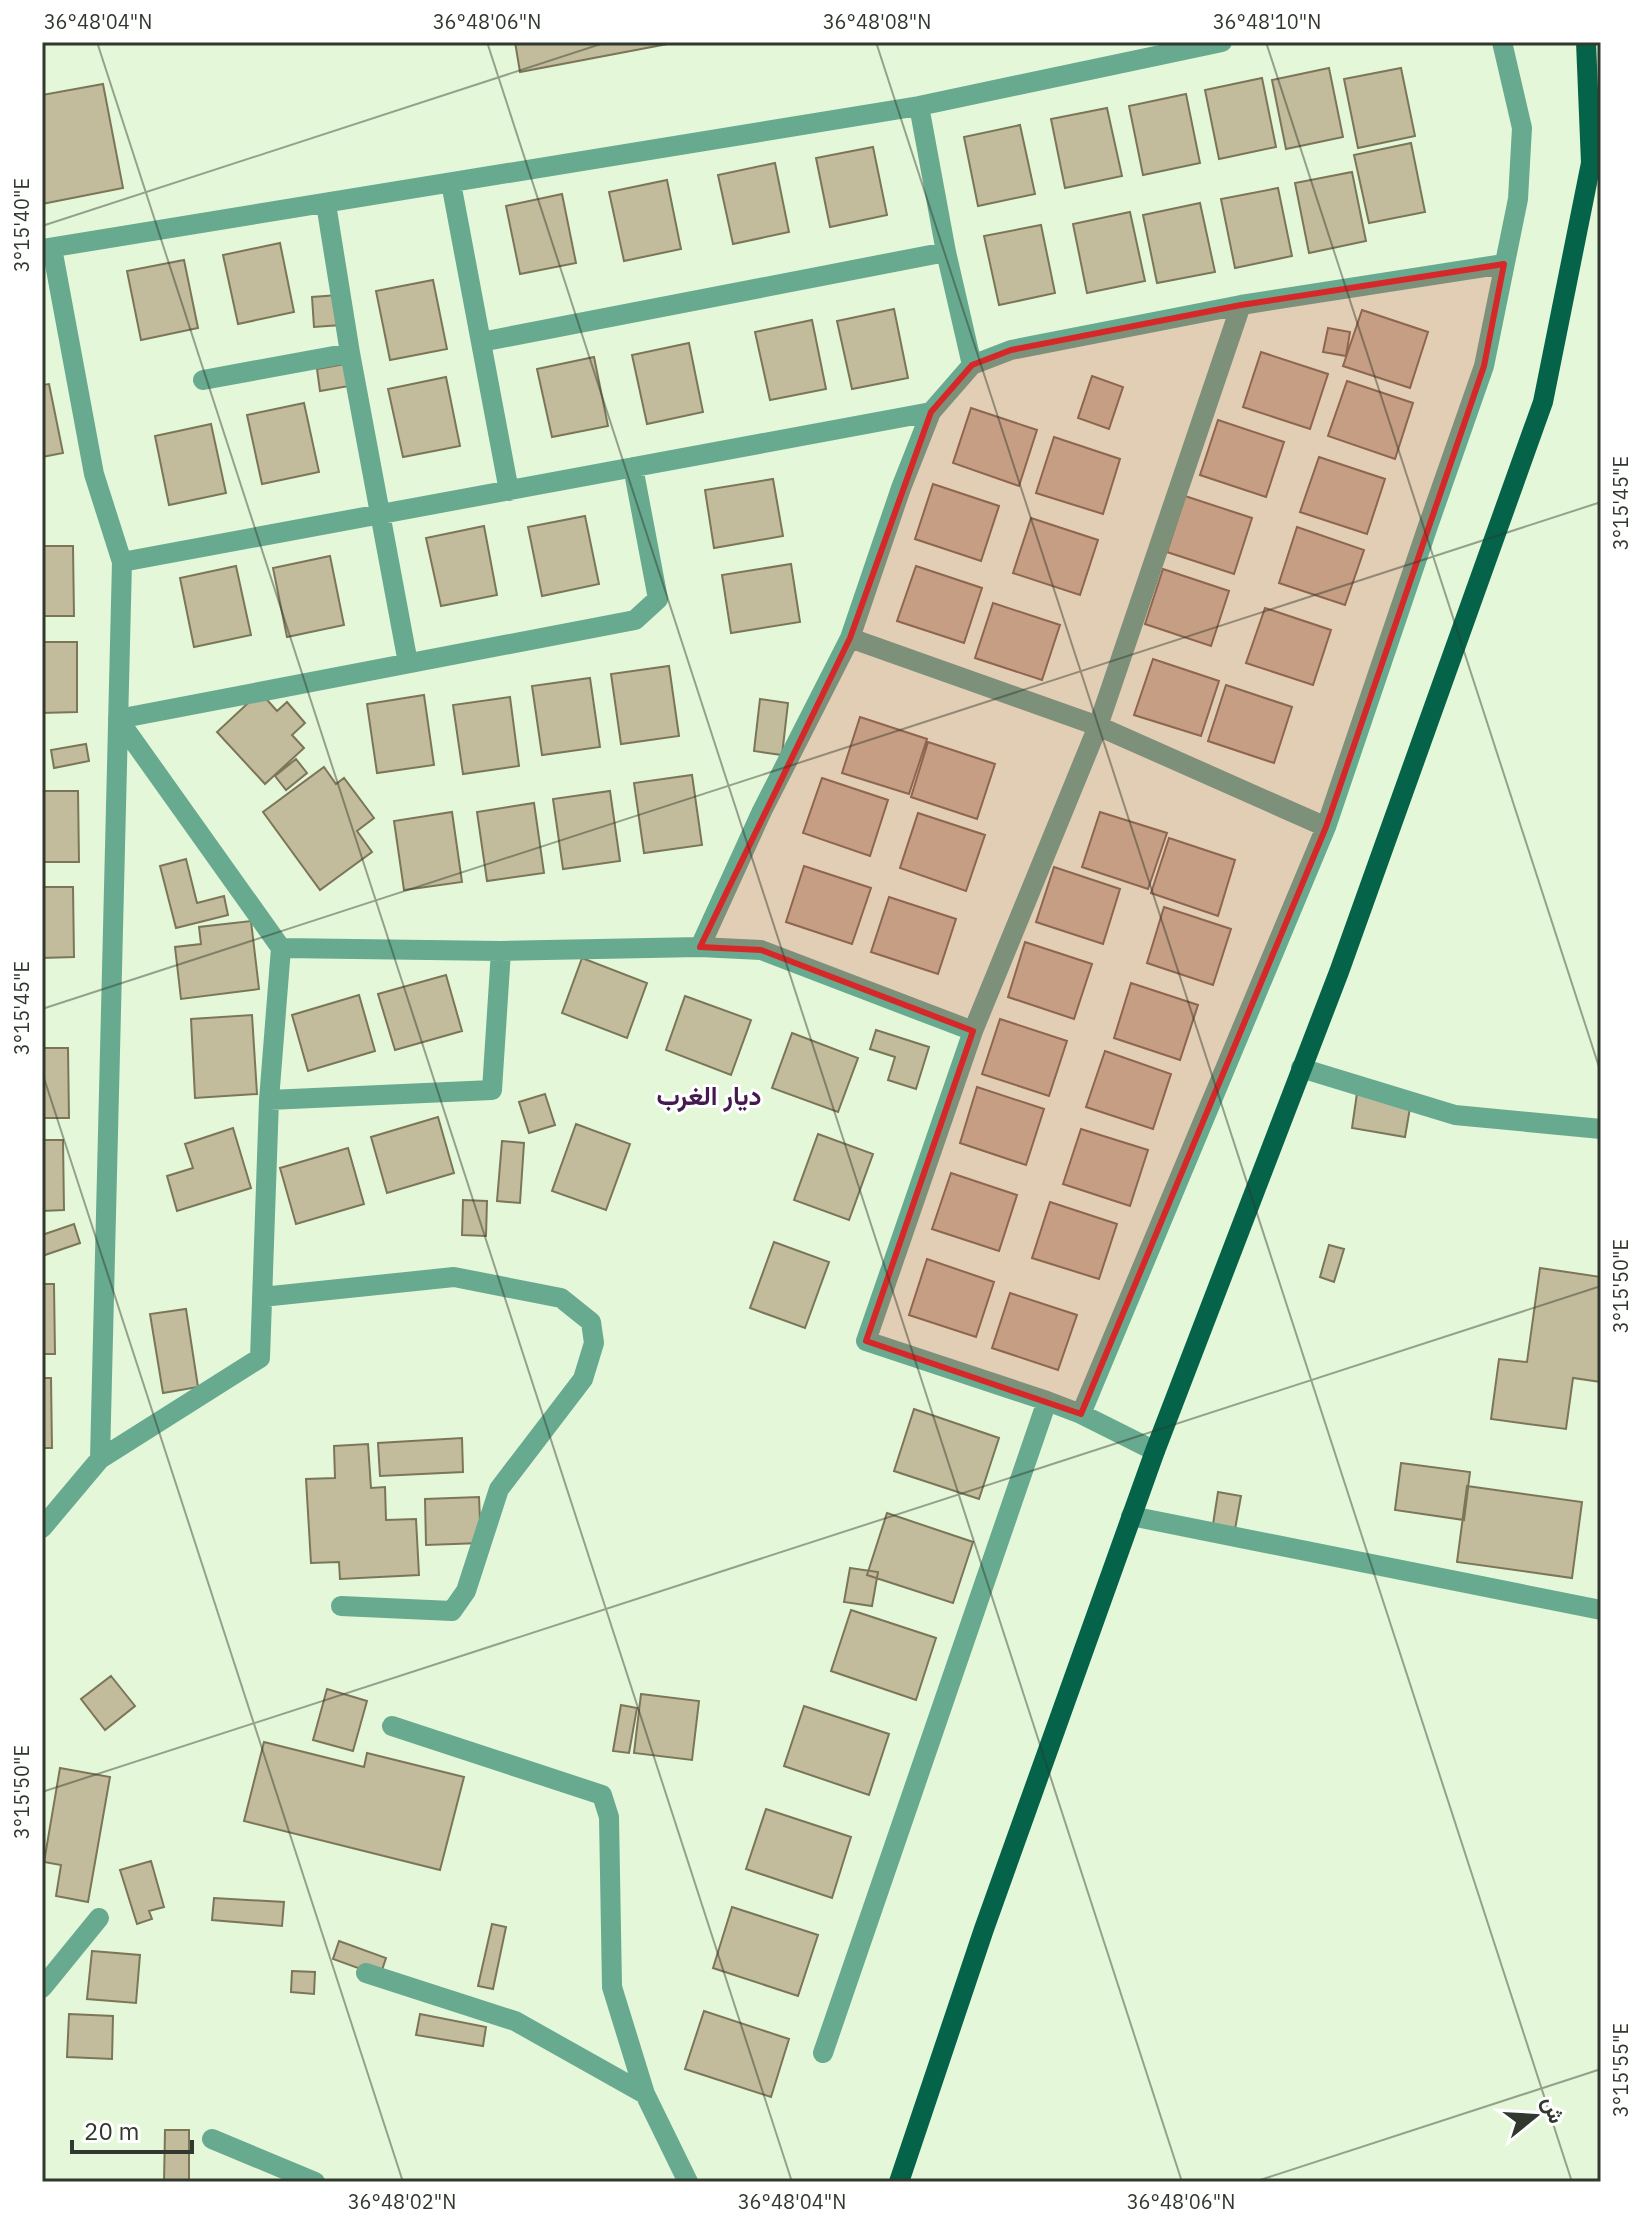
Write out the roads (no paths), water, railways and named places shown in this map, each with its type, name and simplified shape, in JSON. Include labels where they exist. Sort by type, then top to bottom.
[{"type":"main road","points":[[899,2182],[984,1929],[1131,1516],[1339,972],[1543,402],[1591,163],[1586,42]]},
{"type":"street","points":[[100,1459],[122,562],[94,474],[47,249],[919,106],[1222,42]]},
{"type":"street","points":[[1081,1414],[1326,827],[1484,366],[1518,199],[1522,128],[1502,42]]},
{"type":"street","points":[[919,106],[946,252],[972,365]]},
{"type":"street","points":[[451,183],[509,491]]},
{"type":"street","points":[[326,204],[350,353],[408,663]]},
{"type":"street","points":[[481,342],[946,252]]},
{"type":"street","points":[[700,947],[762,811],[850,638],[901,488],[931,412],[972,365],[1011,350],[1241,305],[1504,264]]},
{"type":"street","points":[[1155,1451],[1081,1414],[1047,1401],[866,1341],[973,1031],[1098,726],[1241,305]]},
{"type":"street","points":[[203,380],[350,353]]},
{"type":"street","points":[[122,562],[931,412]]},
{"type":"street","points":[[118,719],[635,620],[658,599],[633,467]]},
{"type":"street","points":[[850,638],[1098,726],[1326,827]]},
{"type":"street","points":[[42,1528],[100,1459],[260,1358],[269,1100],[281,948],[118,719]]},
{"type":"street","points":[[281,948],[501,951],[700,947],[761,950],[973,1031]]},
{"type":"street","points":[[269,1100],[492,1090],[501,951]]},
{"type":"street","points":[[1301,1068],[1455,1115],[1601,1129]]},
{"type":"street","points":[[262,1297],[454,1277],[561,1298],[591,1322],[594,1343],[583,1379],[499,1489],[466,1591],[452,1611],[341,1606]]},
{"type":"street","points":[[823,2053],[1047,1401]]},
{"type":"street","points":[[1131,1516],[1601,1610]]},
{"type":"street","points":[[392,1726],[602,1795],[609,1817],[612,1987],[645,2094],[688,2182]]},
{"type":"street","points":[[42,1988],[99,1918]]},
{"type":"street","points":[[366,1973],[515,2021],[645,2094]]},
{"type":"street","points":[[212,2139],[315,2182]]},
{"type":"district","name":"ديار الغرب","points":[[709,1096]]}]
